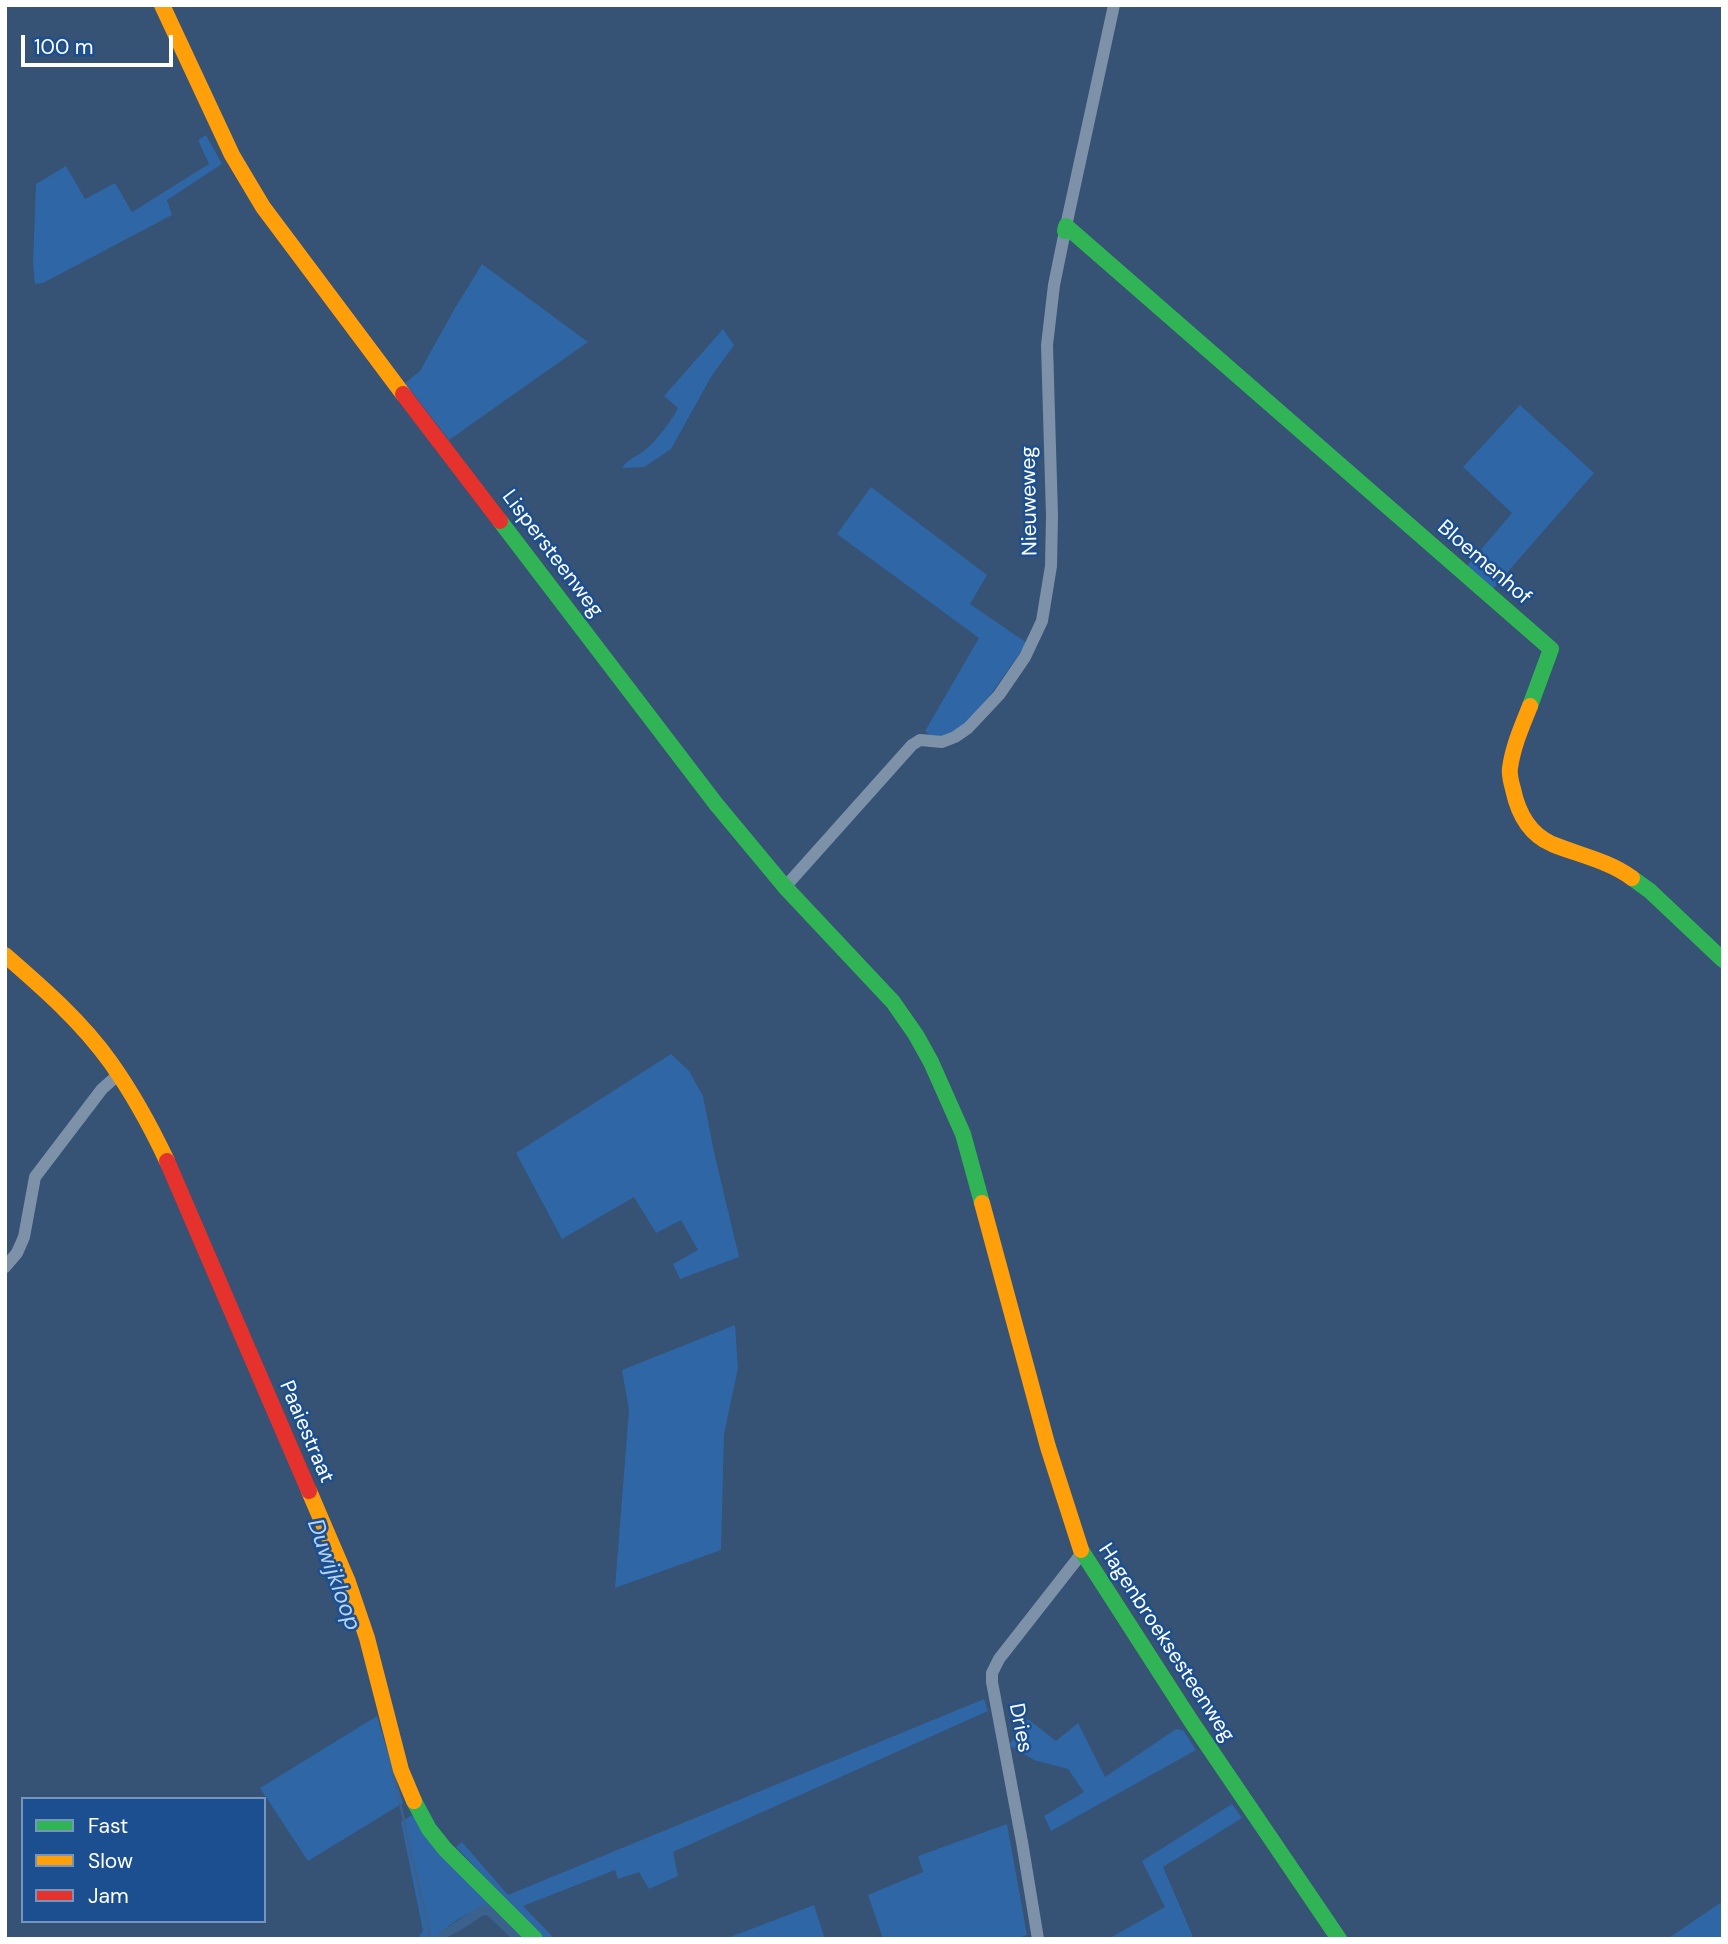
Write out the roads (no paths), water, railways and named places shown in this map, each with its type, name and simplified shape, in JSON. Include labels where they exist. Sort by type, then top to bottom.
[{"type":"street","name":"Lispersteenweg","points":[[162,5],[232,155],[263,206],[343,316],[708,793],[785,887],[893,1002],[932,1062],[948,1100]]},
{"type":"street","name":"Nieuweweg","points":[[785,887],[912,745],[920,740],[942,742],[968,729],[999,695],[1025,657],[1042,621],[1052,554],[1047,345],[1054,285],[1114,5]]},
{"type":"street","name":"Bloemenhof","points":[[1066,228],[1551,649],[1513,750],[1509,772],[1516,803],[1528,827],[1550,843],[1624,872],[1650,891],[1723,960]]},
{"type":"street","name":"Paaiestraat","points":[[5,956],[71,1014],[119,1074],[143,1114],[348,1582],[367,1638],[401,1770],[418,1810],[444,1849],[535,1939]]},
{"type":"street","points":[[5,1267],[17,1253],[24,1237],[36,1177],[102,1089],[119,1074]]},
{"type":"street","name":"Hagenbroeksesteenweg","points":[[948,1100],[962,1134],[1048,1447],[1082,1553],[1191,1721],[1339,1939]]},
{"type":"street","name":"Dries","points":[[1038,1939],[992,1673],[999,1659],[1082,1553]]},
{"type":"waterway","name":"Duwijkloop","points":[[392,1768],[430,1935],[427,1939]]}]
